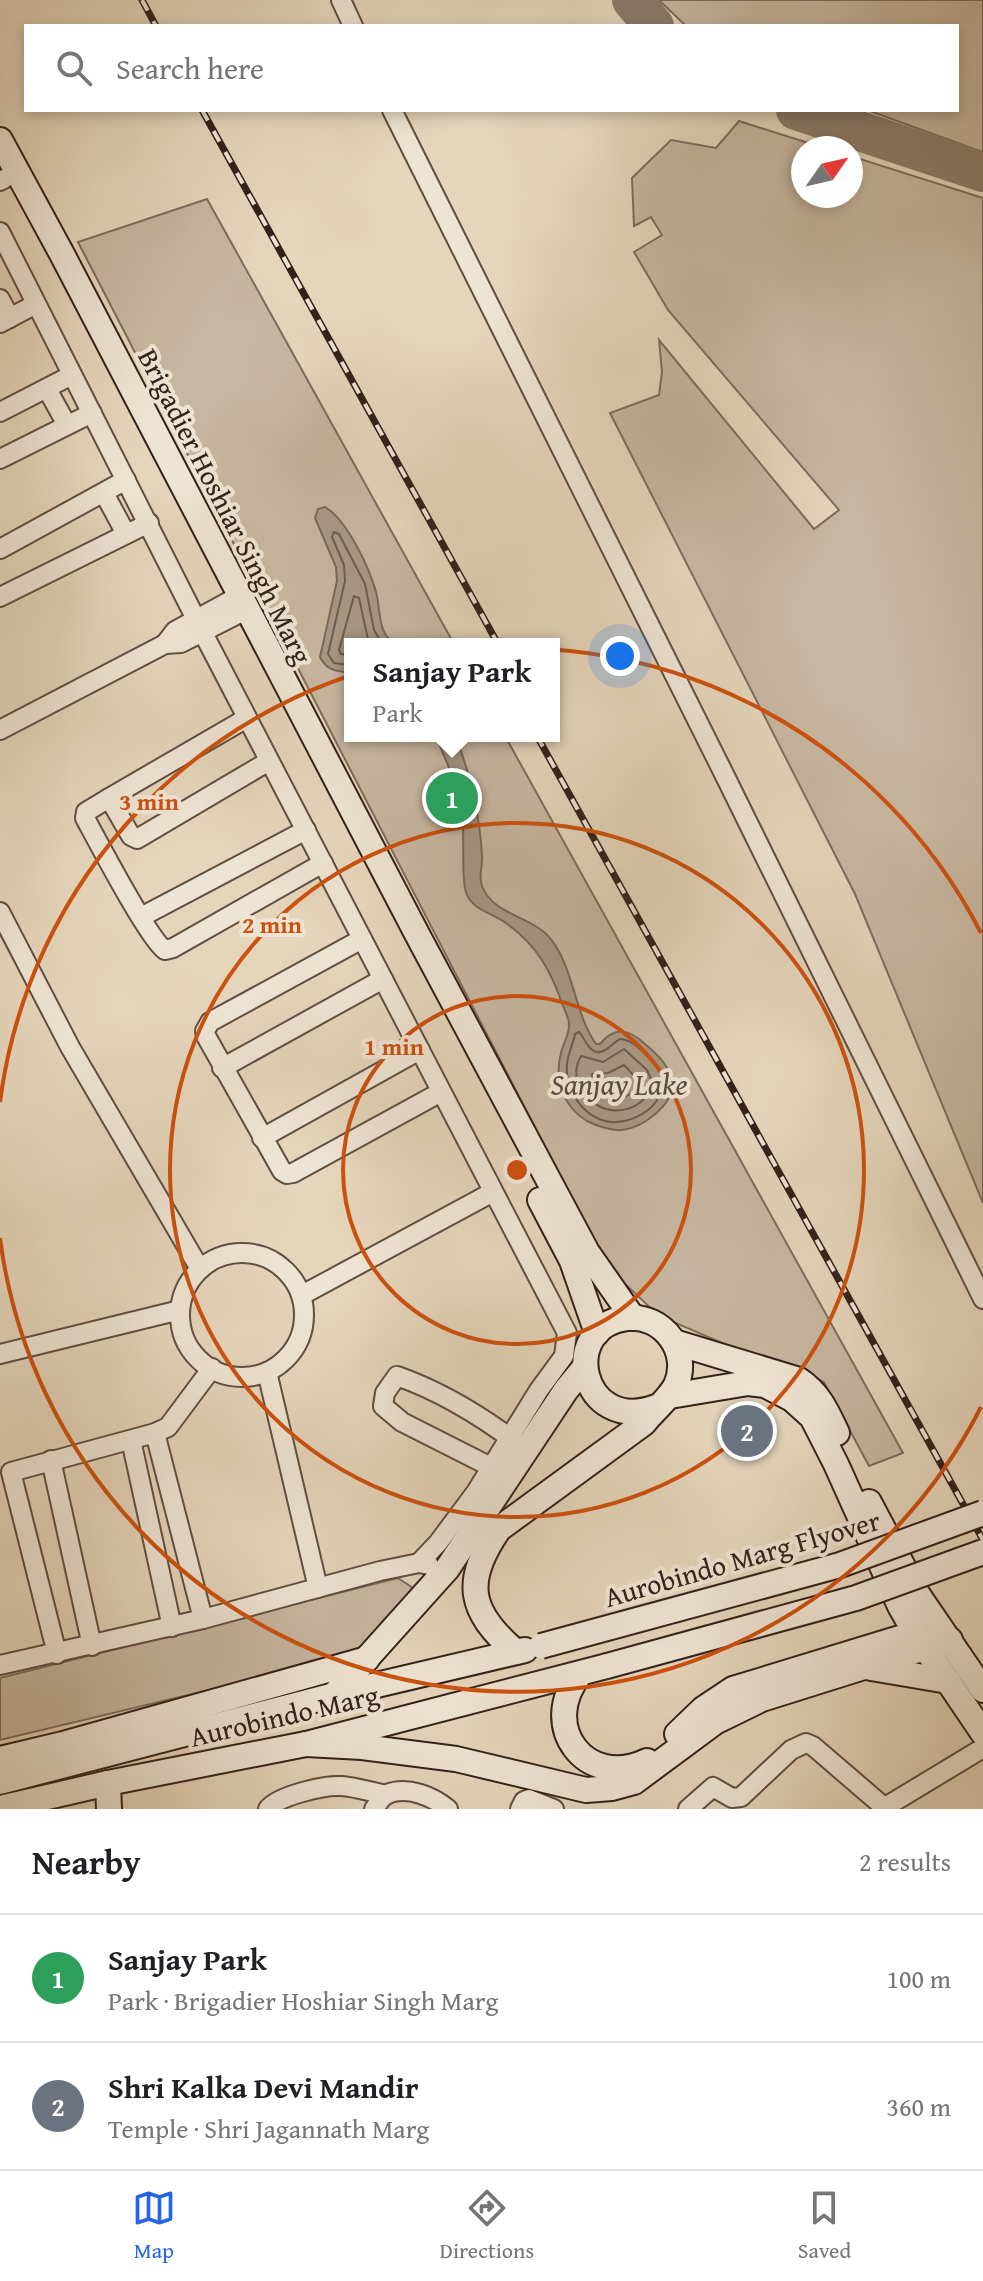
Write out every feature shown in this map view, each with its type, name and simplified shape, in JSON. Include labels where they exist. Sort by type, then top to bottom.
[{"type":"main road","name":"Brigadier Hoshiar Singh Marg","points":[[0,140],[63,256],[236,607],[572,1261],[597,1333]]},
{"type":"main road","name":"Brigadier Hoshiar Singh Marg","points":[[1,177],[587,1252],[633,1318]]},
{"type":"main road","points":[[516,1652],[496,1636],[483,1619],[476,1598],[476,1578],[483,1553],[499,1529],[644,1423],[663,1402],[677,1383],[679,1355],[674,1342],[663,1329],[649,1321],[633,1318],[613,1321],[597,1333],[588,1349],[585,1367],[587,1380],[603,1403],[629,1413],[663,1402],[748,1383],[765,1385],[802,1406],[823,1437],[894,1594],[921,1641],[983,1733]]},
{"type":"main road","points":[[674,1342],[777,1372],[811,1387],[822,1401],[911,1582],[983,1690]]},
{"type":"main road","points":[[334,1695],[447,1569],[517,1446],[585,1367]]},
{"type":"main road","points":[[497,1477],[515,1507],[529,1506]]},
{"type":"main road","name":"Aurobindo Marg Flyover","points":[[516,1652],[825,1569],[983,1513]]},
{"type":"main road","points":[[945,1633],[733,1689],[703,1709],[646,1762],[618,1770],[590,1762],[579,1753],[570,1741],[563,1713],[565,1699],[580,1674],[856,1598],[983,1552]]},
{"type":"main road","points":[[306,1744],[362,1747],[456,1759],[586,1790],[612,1788],[634,1782],[715,1722],[750,1705],[863,1667],[921,1641]]},
{"type":"main road","name":"Aurobindo Marg","points":[[0,1759],[48,1758],[516,1652]]},
{"type":"main road","name":"Aurobindo Marg","points":[[0,1782],[48,1758],[367,1659]]},
{"type":"main road","points":[[863,1667],[948,1681]]},
{"type":"main road","name":"Aurobindo Marg","points":[[0,1808],[44,1803],[108,1783],[306,1744],[580,1674]]},
{"type":"main road","points":[[108,1783],[109,1809]]},
{"type":"street","points":[[341,0],[352,24]]},
{"type":"street","points":[[393,112],[983,1299]]},
{"type":"street","points":[[0,232],[6,260],[36,304],[269,761],[567,1333],[564,1356],[517,1446],[496,1425],[439,1394],[397,1376],[385,1393],[383,1406],[402,1422],[497,1477],[419,1563]]},
{"type":"street","points":[[0,299],[5,320],[36,304]]},
{"type":"street","points":[[0,412],[72,375]]},
{"type":"street","points":[[47,389],[67,425]]},
{"type":"street","points":[[0,459],[92,413]]},
{"type":"street","points":[[0,549],[126,480]]},
{"type":"street","points":[[104,493],[126,534]]},
{"type":"street","points":[[0,597],[149,523]]},
{"type":"street","points":[[0,730],[165,644],[181,643],[199,624],[236,607]]},
{"type":"street","points":[[247,718],[86,812],[85,818],[141,917],[165,950],[323,863]]},
{"type":"street","points":[[109,798],[131,836],[137,839],[269,761]]},
{"type":"street","points":[[141,917],[306,830]]},
{"type":"street","points":[[0,912],[70,1047],[200,1269]]},
{"type":"street","points":[[362,939],[210,1022],[206,1036],[222,1068],[282,1171],[287,1174],[441,1092]]},
{"type":"street","points":[[222,1068],[383,979]]},
{"type":"street","points":[[262,1138],[420,1050]]},
{"type":"street","points":[[302,1295],[493,1192]]},
{"type":"street","points":[[232,1254],[253,1254],[275,1263],[302,1295],[304,1322],[294,1350],[280,1365],[251,1377],[229,1376],[202,1363],[188,1346],[180,1310],[186,1289],[200,1269],[232,1254]]},
{"type":"street","points":[[0,1354],[180,1310]]},
{"type":"street","points":[[57,1654],[6,1469],[131,1440],[168,1427],[212,1368]]},
{"type":"street","points":[[267,1372],[318,1588]]},
{"type":"street","points":[[155,1433],[203,1619]]},
{"type":"street","points":[[131,1440],[172,1627]]},
{"type":"street","points":[[51,1460],[92,1646]]},
{"type":"street","points":[[0,1665],[172,1627],[419,1563],[447,1569]]},
{"type":"street","points":[[167,1601],[196,1593]]},
{"type":"street","points":[[52,1634],[87,1624]]},
{"type":"street","points":[[688,1809],[713,1787],[743,1804],[791,1750],[806,1743],[885,1806],[983,1748]]},
{"type":"street","points":[[268,1809],[276,1800],[287,1796],[339,1786],[380,1802],[423,1793],[434,1797],[448,1809]]},
{"type":"street","points":[[520,1809],[529,1799],[554,1809]]},
{"type":"shaded area","points":[[659,0],[983,0],[983,152],[873,112],[959,112],[959,24],[684,24]]},
{"type":"shaded area","points":[[739,121],[791,138],[791,208],[863,208],[863,160],[983,198],[983,1203],[855,894],[610,413],[659,395],[662,372],[659,340],[814,529],[839,510],[668,310],[634,252],[662,235],[651,217],[634,226],[632,178],[671,140],[716,148]]},
{"type":"shaded area","points":[[207,199],[451,638],[344,638],[344,742],[508,742],[903,1453],[869,1466],[824,1382],[774,1365],[659,1316],[607,1267],[78,242]]},
{"type":"shaded area","points":[[398,1578],[416,1590],[360,1654],[0,1740],[0,1678]]},
{"type":"water","points":[[325,507],[333,513],[363,558],[376,592],[382,627],[388,638],[344,638],[344,672],[329,668],[320,657],[337,581],[336,567],[315,518],[318,509]]},
{"type":"water","name":"Sanjay Lake","points":[[438,742],[457,742],[465,764],[479,826],[481,882],[487,896],[549,937],[564,962],[583,1018],[596,1044],[611,1034],[628,1033],[654,1052],[669,1071],[672,1083],[668,1099],[655,1114],[639,1125],[622,1130],[600,1126],[579,1115],[566,1100],[560,1082],[559,1063],[568,1031],[568,1017],[542,960],[526,940],[501,920],[479,908],[467,895],[461,805]]},
{"type":"taxiway","points":[[632,0],[652,24]]},
{"type":"taxiway","points":[[802,112],[983,172]]},
{"type":"railway","points":[[142,0],[155,24]]},
{"type":"railway","points":[[203,112],[495,638]]},
{"type":"railway","points":[[540,742],[983,1540]]},
{"type":"place","name":"Sanjay Park","points":[[452,798]]},
{"type":"place","name":"Shri Kalka Devi Mandir","points":[[747,1431]]}]
